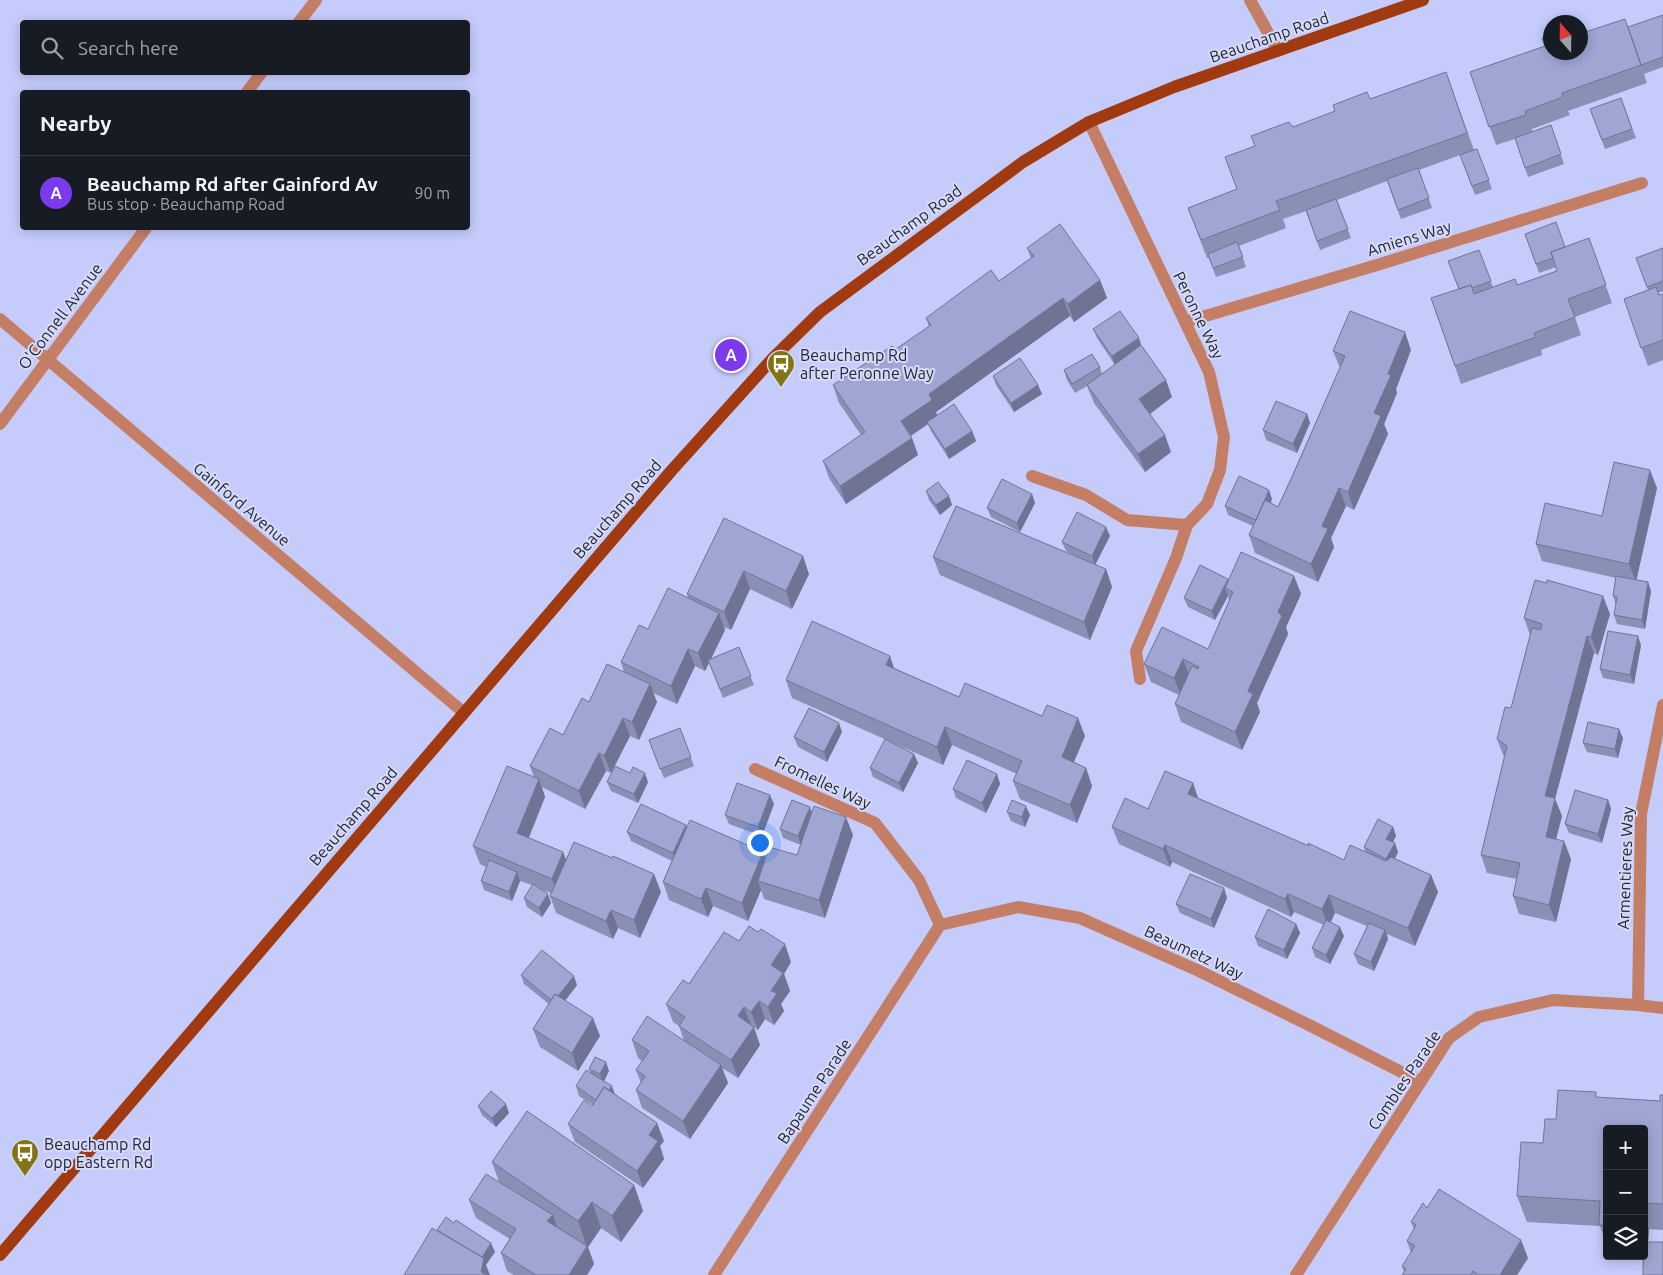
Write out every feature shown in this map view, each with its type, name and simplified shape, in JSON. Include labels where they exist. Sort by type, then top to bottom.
[{"type":"main road","name":"Beauchamp Road","points":[[0,1255],[672,470],[774,357],[820,312],[1016,167],[1089,122],[1174,87],[1424,0]]},
{"type":"street","points":[[301,20],[316,0]]},
{"type":"street","points":[[1250,0],[1278,51]]},
{"type":"street","points":[[248,90],[260,75]]},
{"type":"street","name":"Peronne Way","points":[[1089,122],[1209,372],[1224,437],[1220,470],[1207,504],[1187,525],[1176,558],[1136,651],[1140,679]]},
{"type":"street","name":"Amiens Way","points":[[1185,322],[1642,183]]},
{"type":"street","name":"O'Connell Avenue","points":[[0,424],[145,230]]},
{"type":"street","name":"Gainford Avenue","points":[[0,319],[463,712]]},
{"type":"street","points":[[1032,476],[1086,495],[1127,520],[1187,525]]},
{"type":"street","name":"Armentieres Way","points":[[1638,1005],[1642,814],[1663,705]]},
{"type":"street","name":"Fromelles Way","points":[[755,769],[875,823],[920,880],[940,925]]},
{"type":"street","name":"Beaumetz Way","points":[[940,925],[1018,907],[1080,918],[1206,974],[1421,1082]]},
{"type":"street","name":"Bapaume Parade","points":[[714,1275],[940,925]]},
{"type":"street","name":"Combles Parade","points":[[1296,1275],[1449,1038],[1480,1017],[1553,1000],[1663,1008]]},
{"type":"building","points":[[1663,15],[1663,57],[1641,65],[1628,27]]},
{"type":"building","points":[[1625,19],[1641,65],[1562,93],[1563,97],[1525,111],[1526,115],[1489,127],[1470,72],[1543,47],[1543,60],[1588,60],[1588,31]]},
{"type":"building","points":[[1446,72],[1467,133],[1276,201],[1280,210],[1201,240],[1188,208],[1237,189],[1225,157],[1255,146],[1251,136],[1289,122],[1293,127],[1335,111],[1333,105],[1367,92],[1370,99]]},
{"type":"building","points":[[1621,98],[1632,129],[1602,140],[1590,109]]},
{"type":"building","points":[[1551,125],[1561,154],[1525,168],[1515,138]]},
{"type":"building","points":[[1477,149],[1489,180],[1472,186],[1460,155]]},
{"type":"building","points":[[1418,168],[1429,198],[1398,210],[1387,179]]},
{"type":"building","points":[[1336,199],[1348,229],[1317,241],[1306,210]]},
{"type":"building","points":[[1556,222],[1565,247],[1551,252],[1553,258],[1536,264],[1525,234]]},
{"type":"building","points":[[1060,224],[1100,280],[1068,304],[1063,298],[929,394],[932,400],[901,421],[912,438],[840,486],[823,461],[865,432],[833,385],[892,346],[896,349],[931,325],[926,318],[991,270],[999,281],[1034,256],[1027,248]]},
{"type":"building","points":[[1589,238],[1606,285],[1568,299],[1575,317],[1534,333],[1536,337],[1455,366],[1431,298],[1471,285],[1474,294],[1515,279],[1517,285],[1557,271],[1551,252]]},
{"type":"building","points":[[1237,242],[1243,257],[1213,268],[1208,254]]},
{"type":"building","points":[[1663,248],[1663,281],[1647,287],[1636,258]]},
{"type":"building","points":[[1479,250],[1491,281],[1472,288],[1471,285],[1459,289],[1448,261]]},
{"type":"building","points":[[1656,287],[1659,295],[1663,294],[1663,340],[1641,348],[1624,299]]},
{"type":"building","points":[[1120,311],[1139,338],[1112,356],[1093,329]]},
{"type":"building","points":[[1350,311],[1405,332],[1388,374],[1391,375],[1374,413],[1381,416],[1348,492],[1339,488],[1322,526],[1328,529],[1311,564],[1249,535],[1265,500],[1278,507],[1296,468],[1345,356],[1333,351]]},
{"type":"building","points":[[1141,345],[1166,380],[1139,399],[1165,435],[1138,454],[1087,385]]},
{"type":"building","points":[[1092,354],[1100,367],[1072,384],[1064,370]]},
{"type":"building","points":[[1020,358],[1038,385],[1011,403],[993,376]]},
{"type":"building","points":[[1276,401],[1307,414],[1293,444],[1263,430]]},
{"type":"building","points":[[954,404],[972,431],[945,449],[927,422]]},
{"type":"building","points":[[1614,462],[1650,470],[1629,564],[1536,544],[1545,503],[1602,516]]},
{"type":"building","points":[[1239,476],[1269,490],[1256,520],[1225,506]]},
{"type":"building","points":[[1002,479],[1032,494],[1017,523],[987,508]]},
{"type":"building","points":[[938,482],[949,496],[936,505],[926,491]]},
{"type":"building","points":[[956,506],[1106,569],[1084,622],[933,557]]},
{"type":"building","points":[[1077,512],[1106,527],[1092,556],[1062,542]]},
{"type":"building","points":[[724,518],[803,556],[786,591],[744,571],[724,612],[687,594]]},
{"type":"building","points":[[1241,552],[1294,576],[1278,612],[1282,616],[1248,691],[1253,694],[1235,732],[1175,704],[1192,666],[1198,669],[1199,667],[1183,659],[1174,678],[1144,664],[1162,627],[1208,649],[1233,592],[1225,588]]},
{"type":"building","points":[[1200,565],[1228,579],[1212,611],[1184,598]]},
{"type":"building","points":[[1616,576],[1648,582],[1642,620],[1614,615],[1617,597],[1613,596]]},
{"type":"building","points":[[1535,580],[1547,583],[1547,580],[1603,596],[1591,637],[1587,636],[1545,796],[1555,798],[1546,837],[1564,841],[1549,905],[1513,896],[1520,863],[1481,855],[1507,746],[1497,739],[1505,707],[1511,708],[1532,628],[1540,630],[1542,624],[1524,618]]},
{"type":"building","points":[[668,588],[719,613],[698,653],[688,649],[671,686],[621,662],[639,625],[648,629]]},
{"type":"building","points":[[812,621],[890,656],[886,665],[959,697],[965,683],[1042,716],[1047,705],[1078,718],[1062,757],[1086,768],[1070,805],[1013,781],[1022,761],[945,727],[937,747],[786,680]]},
{"type":"building","points":[[1608,631],[1638,636],[1630,675],[1600,669]]},
{"type":"building","points":[[739,647],[751,676],[720,689],[708,660]]},
{"type":"building","points":[[607,664],[650,684],[632,722],[623,718],[604,756],[599,753],[579,791],[530,766],[550,728],[563,735],[582,698],[589,702]]},
{"type":"building","points":[[809,708],[839,723],[824,752],[794,737]]},
{"type":"building","points":[[1588,722],[1619,729],[1615,749],[1583,743]]},
{"type":"building","points":[[680,728],[691,757],[660,769],[649,740]]},
{"type":"building","points":[[885,739],[914,754],[899,783],[870,768]]},
{"type":"building","points":[[967,760],[997,774],[982,803],[953,789]]},
{"type":"building","points":[[507,766],[539,779],[517,833],[563,852],[552,879],[473,846]]},
{"type":"building","points":[[615,766],[630,773],[633,767],[645,773],[634,794],[607,782]]},
{"type":"building","points":[[1165,771],[1193,783],[1188,794],[1309,846],[1308,843],[1344,860],[1350,845],[1386,861],[1391,857],[1431,875],[1408,928],[1329,895],[1322,909],[1288,894],[1285,899],[1165,845],[1163,849],[1112,827],[1125,798],[1148,809]]},
{"type":"building","points":[[737,783],[770,795],[758,827],[725,815]]},
{"type":"building","points":[[1575,790],[1608,800],[1598,834],[1565,824]]},
{"type":"building","points":[[792,800],[810,807],[798,836],[780,829]]},
{"type":"building","points":[[1012,800],[1026,806],[1022,817],[1007,812]]},
{"type":"building","points":[[641,804],[686,825],[673,853],[627,832]]},
{"type":"building","points":[[814,806],[846,817],[819,900],[758,881],[769,847],[797,855]]},
{"type":"building","points":[[1378,819],[1393,827],[1386,839],[1395,843],[1386,859],[1364,847]]},
{"type":"building","points":[[690,820],[763,852],[742,903],[706,888],[701,899],[663,882]]},
{"type":"building","points":[[574,842],[654,874],[634,920],[611,910],[606,921],[550,896]]},
{"type":"building","points":[[489,860],[517,872],[509,892],[481,881]]},
{"type":"building","points":[[1190,874],[1224,888],[1211,919],[1176,904]]},
{"type":"building","points":[[533,884],[548,894],[539,908],[524,898]]},
{"type":"building","points":[[1268,909],[1296,924],[1284,950],[1255,937]]},
{"type":"building","points":[[1326,920],[1340,927],[1326,955],[1312,948]]},
{"type":"building","points":[[1369,923],[1385,930],[1371,962],[1354,954]]},
{"type":"building","points":[[749,926],[758,932],[761,929],[785,944],[771,965],[783,973],[771,991],[777,993],[768,1007],[759,1001],[751,1012],[744,1007],[738,1016],[754,1027],[731,1060],[679,1026],[685,1017],[666,1004],[683,980],[689,984],[724,932],[739,941]]},
{"type":"building","points":[[542,950],[574,976],[558,996],[555,994],[551,1000],[521,975]]},
{"type":"building","points":[[555,994],[593,1018],[572,1053],[533,1029]]},
{"type":"building","points":[[647,1016],[721,1065],[683,1121],[636,1090],[645,1076],[636,1070],[649,1051],[632,1040]]},
{"type":"building","points":[[595,1057],[606,1062],[600,1074],[589,1069]]},
{"type":"building","points":[[586,1070],[612,1086],[609,1090],[604,1087],[596,1100],[576,1086]]},
{"type":"building","points":[[604,1087],[657,1123],[649,1135],[658,1141],[637,1171],[568,1124],[584,1100],[592,1106]]},
{"type":"building","points":[[1558,1090],[1596,1092],[1596,1097],[1660,1101],[1660,1095],[1663,1095],[1663,1204],[1648,1203],[1648,1125],[1603,1125],[1603,1226],[1599,1225],[1600,1201],[1517,1196],[1521,1142],[1543,1143],[1545,1119],[1556,1119]]},
{"type":"building","points":[[491,1091],[506,1104],[492,1118],[478,1106]]},
{"type":"building","points":[[527,1111],[634,1185],[612,1216],[592,1202],[578,1221],[492,1162]]},
{"type":"building","points":[[486,1174],[553,1215],[547,1221],[587,1246],[569,1275],[536,1275],[501,1253],[516,1229],[469,1200]]},
{"type":"building","points":[[1439,1189],[1521,1240],[1500,1275],[1479,1275],[1473,1271],[1471,1275],[1402,1275],[1406,1269],[1402,1266],[1415,1246],[1407,1241],[1416,1225],[1411,1222],[1423,1203],[1427,1208]]},
{"type":"building","points":[[446,1217],[454,1223],[456,1220],[491,1243],[482,1257],[437,1230]]},
{"type":"building","points":[[432,1228],[484,1258],[481,1272],[487,1275],[404,1275]]},
{"type":"building","points":[[1648,1242],[1663,1242],[1663,1275],[1643,1275],[1643,1260],[1648,1260]]},
{"type":"place","name":"Beauchamp Rd after Gainford Av","points":[[731,355]]},
{"type":"place","name":"Beauchamp Rd after Peronne Way","points":[[781,388]]},
{"type":"place","name":"Beauchamp Rd opp Eastern Rd","points":[[25,1177]]}]
